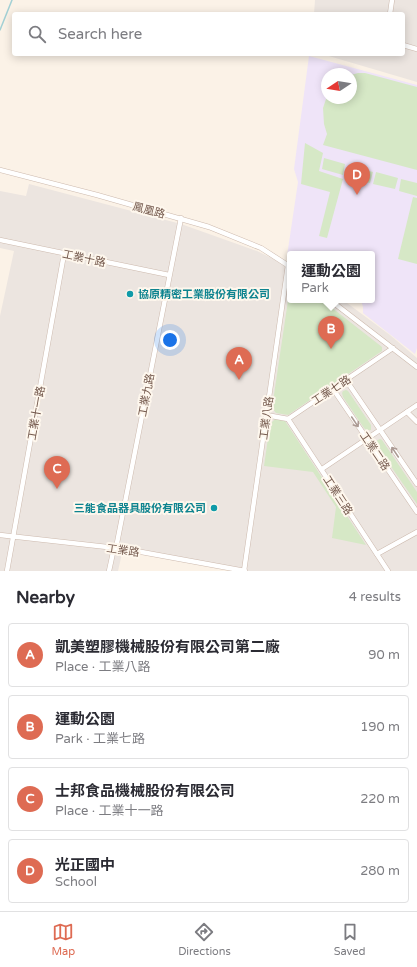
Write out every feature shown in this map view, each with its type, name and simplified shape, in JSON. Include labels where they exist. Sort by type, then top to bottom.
[{"type":"street","points":[[390,12],[392,0]]},
{"type":"street","points":[[405,46],[417,49]]},
{"type":"street","name":"鳳凰路","points":[[0,170],[181,218],[209,227],[253,244],[272,254],[287,265]]},
{"type":"street","name":"工業九路","points":[[110,571],[114,548],[117,544],[181,218]]},
{"type":"street","name":"工業十路","points":[[0,240],[169,275]]},
{"type":"street","name":"工業十一路","points":[[7,571],[64,254]]},
{"type":"street","name":"工業八路","points":[[244,571],[287,279]]},
{"type":"street","points":[[334,303],[417,367]]},
{"type":"street","name":"工業七路","points":[[288,419],[393,348]]},
{"type":"street","name":"工業二路","points":[[346,380],[417,484]]},
{"type":"street","name":"工業二路","points":[[333,389],[417,512]]},
{"type":"street","points":[[322,469],[417,405]]},
{"type":"street","points":[[407,412],[417,422]]},
{"type":"street","points":[[266,415],[288,419]]},
{"type":"street","name":"工業三路","points":[[288,419],[388,571]]},
{"type":"street","points":[[377,554],[417,532]]},
{"type":"street","name":"工業路","points":[[0,535],[114,548],[244,571]]},
{"type":"shaded area","points":[[315,0],[417,0],[417,82],[329,56],[405,56],[405,12],[314,12]]},
{"type":"shaded area","points":[[309,56],[354,68],[321,68],[321,104],[357,104],[357,69],[417,85],[417,348],[415,354],[363,313],[362,303],[375,303],[375,251],[288,251],[298,182],[294,169]]},
{"type":"shaded area","points":[[29,184],[181,224],[257,251],[287,266],[287,303],[347,303],[390,335],[417,358],[417,571],[238,571],[123,549],[118,571],[0,571],[0,316],[14,251],[0,248],[0,191],[26,196]]},
{"type":"green space","points":[[357,73],[365,73],[417,87],[417,170],[323,145],[327,134],[324,124],[323,108],[324,104],[357,104]]},
{"type":"green space","points":[[305,143],[323,153],[319,171],[343,179],[327,238],[319,236],[330,192],[301,184]]},
{"type":"green space","points":[[324,158],[345,164],[343,175],[322,169]]},
{"type":"green space","points":[[350,166],[373,172],[370,183],[347,177]]},
{"type":"green space","points":[[376,172],[398,178],[395,189],[373,184]]},
{"type":"green space","points":[[401,179],[417,183],[417,196],[399,191]]},
{"type":"green space","points":[[413,197],[417,198],[417,264],[398,259]]},
{"type":"green space","points":[[288,303],[326,303],[382,347],[382,351],[288,415],[276,413],[272,408]]},
{"type":"green space","points":[[346,390],[371,425],[371,430],[366,430],[364,428],[343,397],[342,393]]},
{"type":"green space","points":[[275,419],[285,421],[366,545],[332,538],[336,507],[313,472],[264,466],[270,424]]},
{"type":"green space","points":[[380,439],[417,492],[417,504],[376,445],[376,441]]},
{"type":"waterway","points":[[0,30],[12,0]]},
{"type":"place","name":"光正國中","points":[[357,195]]},
{"type":"place","name":"協原精密工業股份有限公司","points":[[130,294]]},
{"type":"place","name":"運動公園","points":[[331,349]]},
{"type":"place","name":"凱美塑膠機械股份有限公司第二廠","points":[[239,380]]},
{"type":"place","name":"士邦食品機械股份有限公司","points":[[57,489]]},
{"type":"place","name":"三能食品器具股份有限公司","points":[[214,508]]}]
